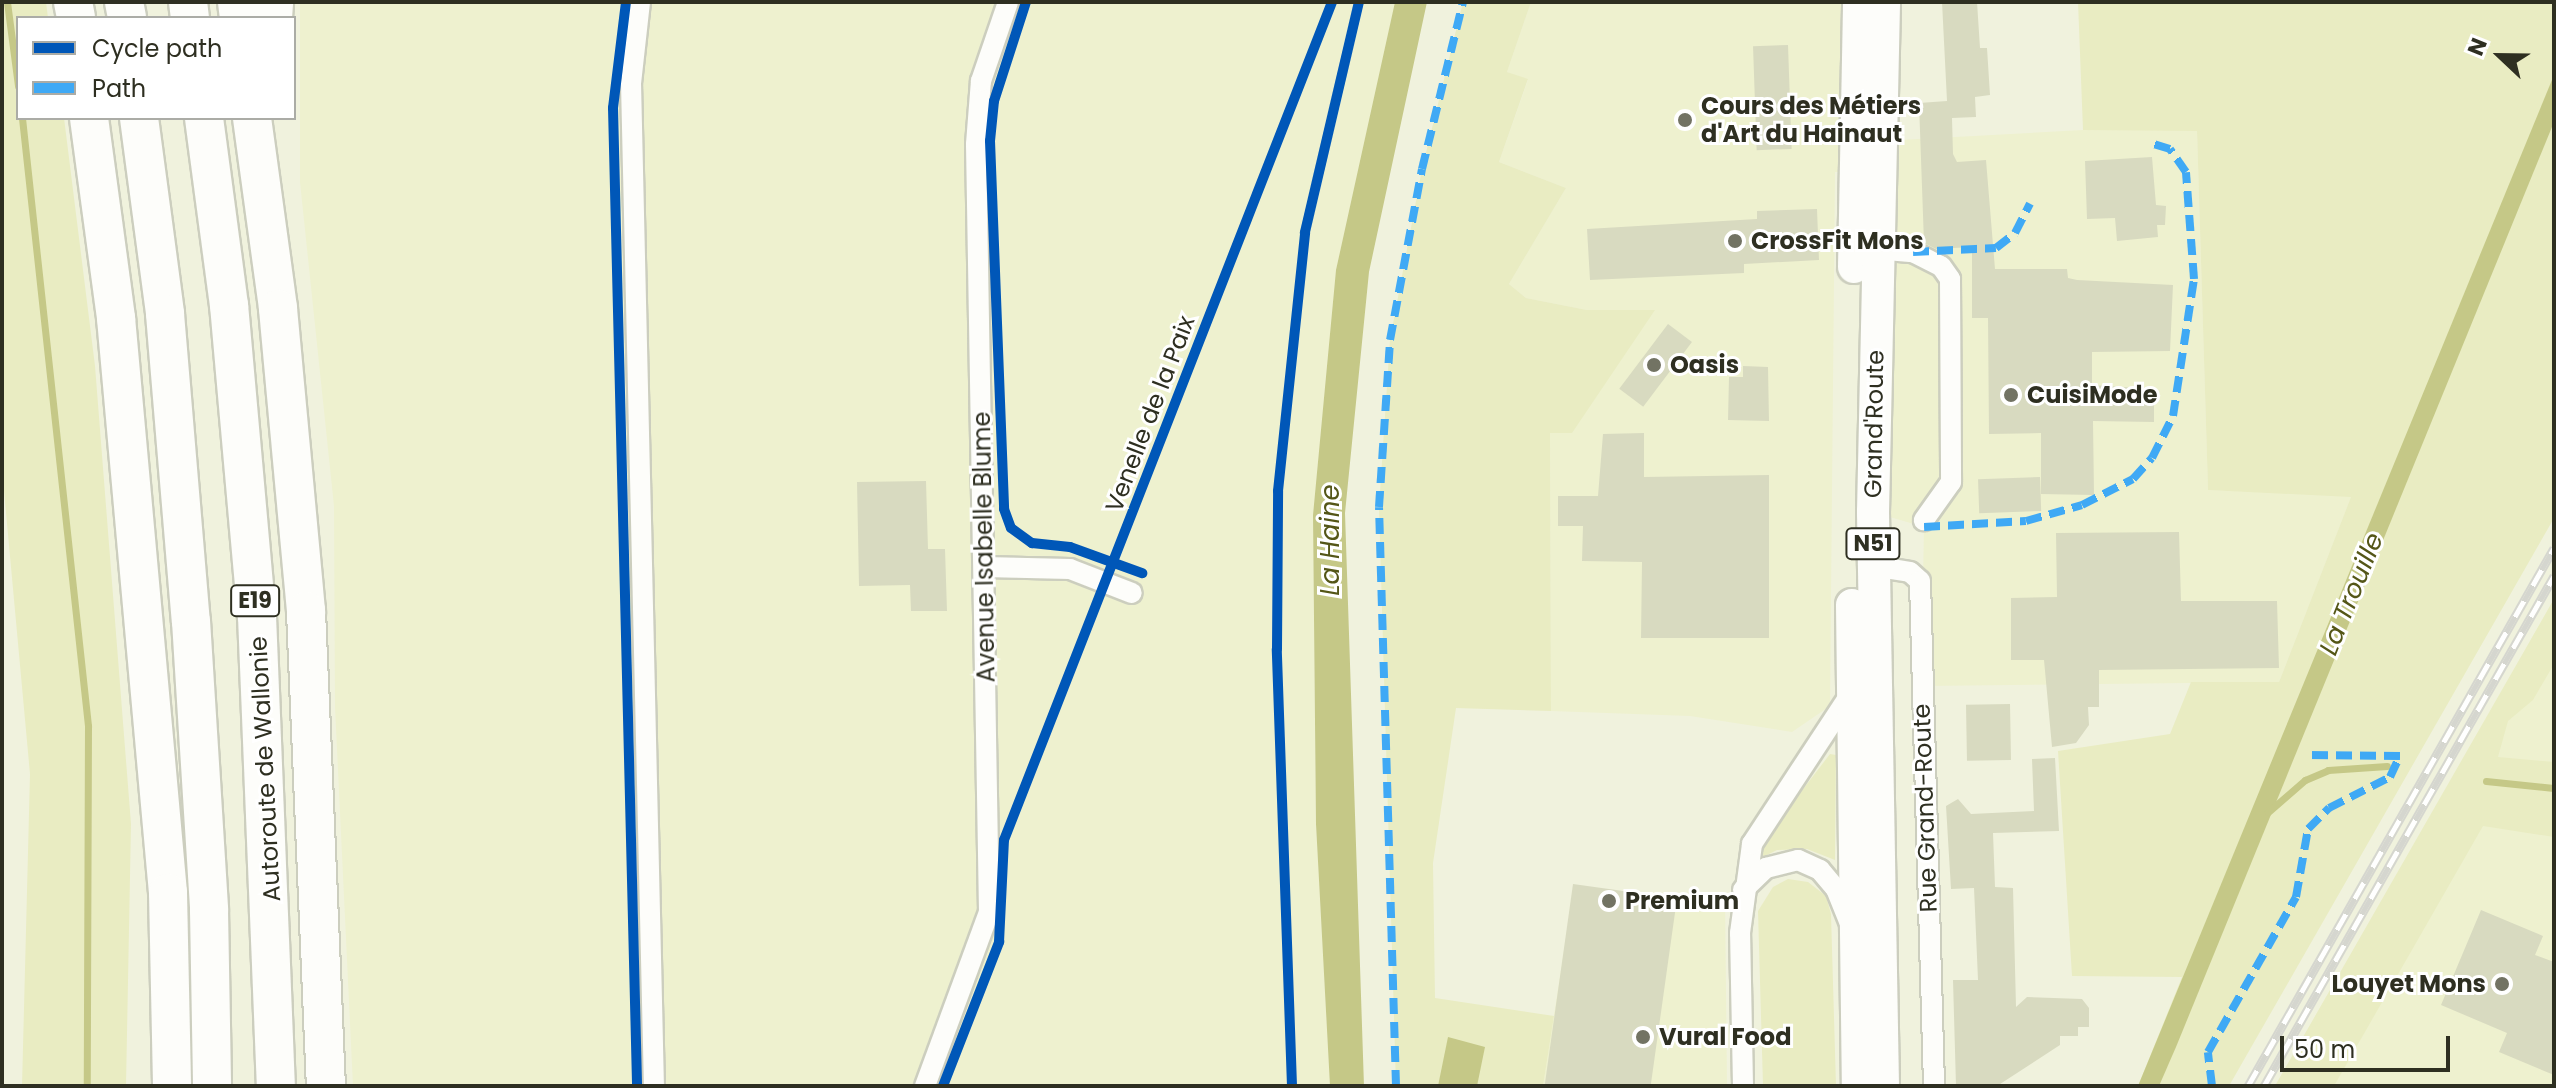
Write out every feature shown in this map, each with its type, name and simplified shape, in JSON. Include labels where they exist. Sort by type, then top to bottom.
[{"type":"highway","points":[[89,120],[117,334],[155,804],[168,893],[172,1086]]},
{"type":"highway","points":[[139,120],[165,314],[191,621],[209,910],[212,1086]]},
{"type":"highway","name":"Autoroute de Wallonie","points":[[204,120],[229,305],[257,616],[276,1086]]},
{"type":"highway","points":[[252,120],[278,309],[306,611],[326,1086]]},
{"type":"highway","points":[[276,120],[278,309]]},
{"type":"highway","points":[[151,1086],[155,804]]},
{"type":"main road","name":"Grand'Route","points":[[1858,1086],[1852,692],[1859,2]]},
{"type":"main road","name":"Grand'Route","points":[[1883,1086],[1873,566],[1875,249],[1884,2]]},
{"type":"street","points":[[640,2],[631,83],[654,1086]]},
{"type":"street","name":"Avenue Isabelle Blume","points":[[925,1086],[989,912],[977,100],[1008,2]]},
{"type":"street","points":[[1875,249],[1913,252],[1941,266],[1950,279],[1951,482],[1924,520]]},
{"type":"street","name":"Rue Grand-Route","points":[[1873,566],[1910,572],[1920,581],[1934,1086]]},
{"type":"street","points":[[984,567],[1070,569],[1132,593]]},
{"type":"street","points":[[1743,1086],[1743,890],[1752,844],[1852,692]]},
{"type":"street","points":[[1743,890],[1766,868],[1798,860],[1820,870],[1836,889],[1854,934]]},
{"type":"shaded area","points":[[2,2],[46,2],[48,16],[16,16],[16,120],[64,120],[95,366],[131,824],[126,1086],[22,1086],[30,774],[2,469]]},
{"type":"shaded area","points":[[300,2],[1395,2],[1336,270],[1313,515],[1316,824],[1330,1086],[353,1086],[335,707],[334,506],[300,182]]},
{"type":"shaded area","points":[[1463,2],[1531,2],[1507,72],[1528,79],[1499,162],[1566,188],[1509,284],[1526,298],[1587,310],[1655,310],[1572,433],[1550,433],[1551,711],[1456,708],[1433,863],[1435,998],[1554,1016],[1543,1086],[1396,1086],[1379,507],[1390,340],[1422,169]]},
{"type":"shaded area","points":[[1531,2],[1859,2],[1854,172],[1835,172],[1830,706],[1792,732],[1690,716],[1551,711],[1550,433],[1654,310],[1587,310],[1526,298],[1509,284],[1566,188],[1499,162],[1528,80],[1507,72]]},
{"type":"shaded area","points":[[2078,2],[2554,2],[2554,518],[2229,1086],[2138,1086],[2182,977],[2072,976],[2058,751],[2170,734],[2191,682],[2279,682],[2351,497],[2208,490],[2197,131],[2083,130]]},
{"type":"shaded area","points":[[2083,130],[2197,130],[2208,490],[2352,495],[2279,682],[1921,686],[1924,527],[1873,512],[1881,141]]},
{"type":"shaded area","points":[[2554,599],[2554,1086],[2275,1086],[2466,755]]},
{"type":"shaded area","points":[[2554,599],[2554,664],[2533,700],[2508,721],[2498,757],[2554,762],[2554,837],[2483,826],[2334,1086],[2275,1086]]},
{"type":"shaded area","points":[[1830,754],[1836,755],[1835,860],[1807,849],[1777,850],[1757,860],[1764,840]]},
{"type":"shaded area","points":[[1788,879],[1808,882],[1826,896],[1831,914],[1836,1086],[1763,1086],[1758,911],[1773,887]]},
{"type":"shaded area","points":[[1574,887],[1676,903],[1725,896],[1727,1086],[1543,1086]]},
{"type":"water","name":"La Haine","points":[[1395,2],[1427,2],[1369,272],[1345,513],[1364,1086],[1330,1086],[1316,824],[1313,515],[1336,270]]},
{"type":"water","name":"La Trouille","points":[[2554,75],[2554,122],[2176,1047],[2159,1086],[2138,1086]]},
{"type":"water","points":[[1448,1037],[1485,1047],[1477,1086],[1438,1086]]},
{"type":"building","points":[[1942,2],[1977,2],[1980,48],[1987,48],[1990,95],[1975,97],[1976,117],[1952,118],[1953,154],[1957,162],[1986,160],[1995,269],[2067,269],[2068,278],[2077,280],[2173,285],[2170,351],[2092,352],[2092,385],[2154,389],[2154,422],[2093,421],[2094,495],[2041,494],[2041,433],[1989,434],[1988,318],[1972,318],[1972,247],[1936,249],[1924,243],[1919,103],[1947,101]]},
{"type":"building","points":[[1788,45],[1792,149],[1757,150],[1753,46]]},
{"type":"building","points":[[2152,157],[2156,205],[2166,206],[2165,225],[2157,225],[2158,237],[2117,241],[2115,218],[2087,219],[2085,161]]},
{"type":"building","points":[[1817,209],[1819,260],[1744,264],[1744,273],[1590,280],[1587,229],[1757,219],[1757,211]]},
{"type":"building","name":"Oasis","points":[[1668,324],[1692,342],[1643,407],[1619,389]]},
{"type":"building","points":[[1743,366],[1768,367],[1769,421],[1728,420],[1729,377],[1743,377]]},
{"type":"building","points":[[1644,433],[1644,477],[1769,475],[1769,638],[1641,638],[1642,562],[1582,561],[1583,526],[1558,526],[1558,496],[1598,496],[1603,434]]},
{"type":"building","points":[[2040,477],[2041,511],[1979,513],[1978,479]]},
{"type":"building","points":[[926,481],[928,549],[945,549],[947,611],[911,611],[910,585],[859,586],[857,482]]},
{"type":"building","points":[[2179,532],[2181,601],[2277,601],[2279,668],[2099,670],[2099,707],[2088,707],[2089,725],[2076,743],[2052,747],[2044,660],[2011,660],[2011,598],[2057,597],[2056,533]]},
{"type":"building","points":[[2010,704],[2011,760],[1967,761],[1966,705]]},
{"type":"building","points":[[2055,758],[2059,831],[1993,833],[1995,887],[2013,888],[2016,1007],[2027,997],[2082,999],[2089,1008],[2089,1027],[2078,1027],[2078,1036],[2060,1036],[2060,1045],[1997,1086],[1956,1086],[1953,980],[1978,980],[1974,888],[1951,889],[1946,806],[1958,799],[1971,814],[2034,811],[2032,759]]},
{"type":"building","points":[[1573,884],[1677,899],[1651,1086],[1545,1086]]},
{"type":"building","name":"Louyet Mons","points":[[2481,910],[2543,936],[2535,955],[2554,962],[2554,1075],[2499,1052],[2507,1033],[2441,1005]]},
{"type":"waterway","points":[[7,2],[16,71]]},
{"type":"waterway","points":[[22,120],[88,726],[87,1086]]},
{"type":"waterway","points":[[2268,812],[2305,780],[2328,770],[2387,766]]},
{"type":"waterway","points":[[2486,781],[2554,788]]},
{"type":"railway","points":[[2248,1086],[2554,548]]},
{"type":"railway","points":[[2264,1086],[2554,576]]},
{"type":"marked path","points":[[1396,1086],[1379,507],[1390,340],[1422,169],[1463,2]]},
{"type":"marked path","points":[[1924,527],[2026,521],[2082,505],[2133,479],[2152,458],[2173,416],[2194,279],[2186,172],[2170,149],[2150,143]]},
{"type":"marked path","points":[[1913,252],[1996,248],[2015,233],[2030,204]]},
{"type":"marked path","points":[[2212,1086],[2208,1052],[2296,897],[2308,829],[2329,808],[2390,777],[2400,756],[2307,755]]},
{"type":"cycle path","points":[[626,2],[613,108],[637,1086]]},
{"type":"cycle path","points":[[1026,2],[994,101],[990,141],[1004,509],[1011,528],[1032,543],[1070,547],[1142,573]]},
{"type":"cycle path","name":"Venelle de la Paix","points":[[943,1086],[999,942],[1004,840],[1332,2]]},
{"type":"cycle path","points":[[1292,1086],[1277,649],[1278,491],[1305,232],[1359,2]]},
{"type":"place","name":"Cours des Métiers d'Art du Hainaut","points":[[1685,120]]},
{"type":"place","name":"CrossFit Mons","points":[[1735,241]]},
{"type":"place","name":"Oasis","points":[[1654,365]]},
{"type":"place","name":"CuisiMode","points":[[2011,395]]},
{"type":"place","name":"Premium","points":[[1609,901]]},
{"type":"place","name":"Louyet Mons","points":[[2502,984]]},
{"type":"place","name":"Vural Food","points":[[1643,1037]]}]
